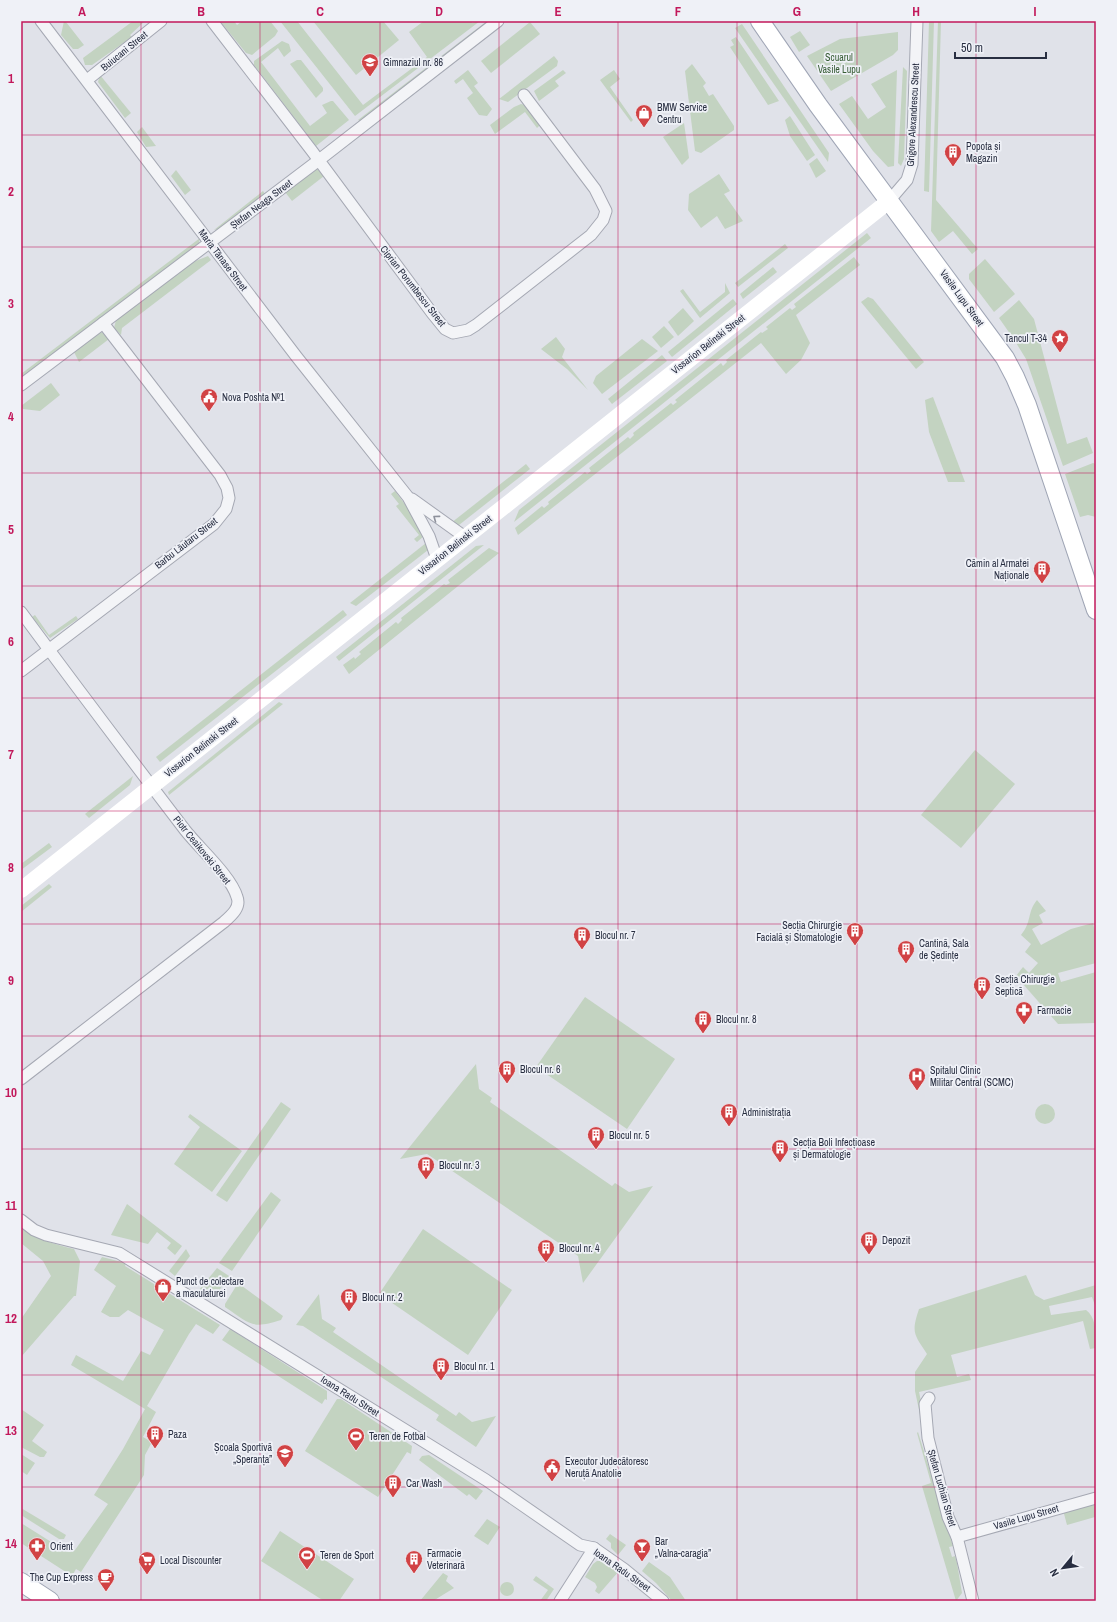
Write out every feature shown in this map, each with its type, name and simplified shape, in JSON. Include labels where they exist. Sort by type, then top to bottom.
[{"type":"main road","name":"Vasile Lupu Street","points":[[760,21],[818,105],[993,341],[1015,377],[1096,610]]},
{"type":"main road","name":"Vissarion Belinski Street","points":[[21,890],[889,201]]},
{"type":"main road","points":[[21,1582],[50,1601]]},
{"type":"street","name":"Maria Tănase Street","points":[[41,21],[210,243],[408,497],[429,536],[437,560]]},
{"type":"street","name":"Buiucani Street","points":[[87,80],[161,21]]},
{"type":"street","name":"Ciprian Porumbescu Street","points":[[212,21],[319,160],[438,321],[453,333],[468,330],[591,234],[603,220],[606,211],[595,190],[524,95]]},
{"type":"street","name":"Ștefan Neaga Street","points":[[21,385],[319,160],[498,21]]},
{"type":"street","name":"Grigore Alexandrescu Street","points":[[889,201],[908,180],[912,164],[917,21]]},
{"type":"street","name":"Barbu Lăutaru Street","points":[[21,671],[214,524],[226,509],[229,498],[227,488],[211,462],[103,323]]},
{"type":"street","name":"Maria Tănase Street","points":[[408,497],[436,519],[465,537]]},
{"type":"street","name":"Piotr Ceaikovski Street","points":[[21,612],[186,832],[234,889],[238,904],[231,916],[224,922],[21,1079]]},
{"type":"street","name":"Ioana Radu Street","points":[[21,1220],[34,1230],[46,1235],[120,1253],[480,1477],[580,1545],[594,1548],[624,1568],[664,1601]]},
{"type":"street","name":"Ștefan Luchian Street","points":[[929,1398],[926,1404],[928,1438],[948,1517],[957,1537],[973,1601]]},
{"type":"street","name":"Vasile Lupu Street","points":[[957,1537],[1096,1498]]},
{"type":"street","points":[[560,1601],[594,1548]]},
{"type":"green space","points":[[64,21],[67,21],[66,22],[84,45],[78,49],[73,49],[61,35]]},
{"type":"green space","points":[[133,21],[145,21],[130,35],[132,37],[92,65],[85,65],[83,58]]},
{"type":"green space","points":[[220,21],[234,21],[237,25],[242,21],[270,21],[278,31],[275,36],[252,55],[246,53]]},
{"type":"green space","points":[[280,21],[297,21],[363,105],[427,57],[409,32],[424,21],[471,21],[472,23],[480,21],[355,116]]},
{"type":"green space","points":[[313,21],[383,21],[399,40],[356,75]]},
{"type":"green space","points":[[487,21],[493,21],[360,121],[358,120]]},
{"type":"green space","points":[[929,21],[934,21],[929,192],[924,191]]},
{"type":"green space","points":[[938,21],[941,21],[936,200],[978,249],[972,254],[953,231],[939,242],[931,231]]},
{"type":"green space","points":[[530,22],[540,34],[491,73],[481,61]]},
{"type":"green space","points":[[742,24],[829,153],[828,162],[735,28]]},
{"type":"green space","points":[[800,31],[810,45],[799,52],[790,37]]},
{"type":"green space","name":"Scuarul Vasile Lupu","points":[[898,32],[898,50],[893,55],[831,91],[807,56],[840,39]]},
{"type":"green space","points":[[736,37],[779,101],[768,105],[730,47],[734,45],[731,40]]},
{"type":"green space","points":[[282,41],[289,44],[291,51],[284,57],[278,48],[261,62],[310,126],[327,113],[322,105],[331,101],[333,101],[349,120],[316,146],[254,65],[254,61]]},
{"type":"green space","points":[[554,56],[558,61],[557,66],[508,102],[499,99]]},
{"type":"green space","points":[[297,60],[301,60],[323,88],[323,91],[316,98],[290,64]]},
{"type":"green space","points":[[692,64],[706,83],[703,86],[709,96],[713,94],[734,126],[734,130],[701,153],[695,151],[685,71]]},
{"type":"green space","points":[[903,67],[907,71],[904,159],[901,166],[898,163]]},
{"type":"green space","points":[[468,70],[478,83],[474,86],[492,109],[487,116],[479,115],[467,98],[473,93],[463,79],[456,84],[454,81]]},
{"type":"green space","points":[[563,70],[566,73],[555,81],[559,86],[539,101],[534,91]]},
{"type":"green space","points":[[614,70],[620,79],[610,87],[633,120],[631,122],[600,80]]},
{"type":"green space","name":"Scuarul Vasile Lupu","points":[[897,70],[894,166],[888,167],[873,151],[839,104],[852,96],[868,119],[886,107],[871,84]]},
{"type":"green space","points":[[100,75],[131,113],[125,118],[98,82]]},
{"type":"green space","points":[[521,104],[525,105],[540,125],[537,128],[525,112],[495,134],[490,125],[514,107]]},
{"type":"green space","points":[[790,116],[815,155],[807,161],[790,136],[785,120]]},
{"type":"green space","points":[[684,123],[689,158],[682,165],[663,137]]},
{"type":"green space","points":[[142,127],[156,146],[146,147],[137,132]]},
{"type":"green space","points":[[817,158],[826,171],[816,178],[809,164]]},
{"type":"green space","points":[[317,169],[324,176],[292,201],[285,192]]},
{"type":"green space","points":[[176,170],[191,190],[185,195],[171,176]]},
{"type":"green space","points":[[719,174],[730,191],[724,194],[743,221],[725,229],[717,216],[701,228],[688,210],[689,194]]},
{"type":"green space","points":[[263,191],[265,194],[218,229],[214,230]]},
{"type":"green space","points":[[867,233],[871,238],[514,522],[519,510]]},
{"type":"green space","points":[[200,238],[199,243],[21,378],[21,374]]},
{"type":"green space","points":[[785,244],[788,248],[738,287],[735,283]]},
{"type":"green space","points":[[208,256],[211,260],[122,328],[121,335],[114,328],[116,320],[193,262]]},
{"type":"green space","points":[[854,257],[860,265],[796,315],[810,343],[801,360],[786,374],[761,343],[518,535],[515,528],[542,506],[544,508],[549,504],[548,502],[585,472],[587,474],[591,471],[589,468],[628,437],[630,439],[634,435],[633,433],[671,403],[673,405],[677,402],[675,400],[721,363],[723,366],[727,362],[726,360],[761,332],[762,333],[768,329],[766,327],[790,308],[792,310],[796,307],[794,304]]},
{"type":"green space","points":[[985,259],[1015,294],[994,312],[969,279],[969,274]]},
{"type":"green space","points":[[773,267],[777,272],[743,299],[740,294]]},
{"type":"green space","points":[[725,283],[730,293],[700,318],[680,291],[683,289],[700,312],[725,292]]},
{"type":"green space","points":[[868,297],[873,299],[924,362],[916,369],[861,302]]},
{"type":"green space","points":[[733,299],[737,304],[672,357],[668,352]]},
{"type":"green space","points":[[1019,300],[1034,319],[1067,444],[1087,437],[1093,453],[1063,466],[1026,359],[999,318]]},
{"type":"green space","points":[[683,308],[694,321],[678,336],[668,322]]},
{"type":"green space","points":[[664,326],[674,337],[661,348],[652,337]]},
{"type":"green space","points":[[101,332],[109,339],[79,362],[74,352]]},
{"type":"green space","points":[[556,337],[565,349],[562,357],[588,390],[567,369],[541,349]]},
{"type":"green space","points":[[642,339],[658,351],[602,394],[593,383],[596,376]]},
{"type":"green space","points":[[662,355],[667,361],[612,404],[608,399]]},
{"type":"green space","points":[[51,383],[60,395],[40,411],[23,409],[21,406]]},
{"type":"green space","points":[[933,397],[965,482],[948,482],[929,432],[925,400]]},
{"type":"green space","points":[[1093,463],[1096,464],[1096,517],[1088,515],[1080,517],[1065,474]]},
{"type":"green space","points":[[526,464],[530,469],[459,525],[451,523]]},
{"type":"green space","points":[[395,491],[419,523],[424,536],[417,542],[414,539],[419,535],[396,506],[399,504],[391,494]]},
{"type":"green space","points":[[426,543],[428,545],[428,550],[356,606],[350,603]]},
{"type":"green space","points":[[484,545],[339,661],[336,657],[476,546]]},
{"type":"green space","points":[[489,548],[499,553],[349,674],[343,665],[354,657],[355,659],[361,654],[359,652],[396,622],[398,624],[402,620],[401,618],[444,584],[446,585],[450,583],[448,580]]},
{"type":"green space","points":[[343,610],[347,615],[160,762],[156,757]]},
{"type":"green space","points":[[35,615],[49,635],[76,616],[78,619],[50,638],[32,617]]},
{"type":"green space","points":[[279,702],[283,704],[169,795],[168,792]]},
{"type":"green space","points":[[975,750],[1015,784],[961,848],[921,815]]},
{"type":"green space","points":[[133,776],[130,785],[89,818],[85,814]]},
{"type":"green space","points":[[49,843],[52,847],[21,870],[21,864]]},
{"type":"green space","points":[[49,884],[52,887],[21,912],[21,906]]},
{"type":"green space","points":[[1037,900],[1046,911],[1039,915],[1043,923],[1032,929],[1041,945],[1071,929],[1093,923],[1096,936],[1096,963],[1058,973],[1061,982],[1096,972],[1096,1023],[1058,1024],[1016,976],[1023,967],[1029,973],[1038,963],[1025,952],[1031,944],[1021,935],[1027,926],[1032,909]]},
{"type":"green space","points":[[585,997],[675,1059],[627,1129],[536,1067]]},
{"type":"green space","points":[[476,1064],[479,1089],[492,1098],[490,1102],[612,1186],[615,1183],[629,1192],[653,1186],[583,1283],[578,1256],[427,1154],[400,1159]]},
{"type":"green space","points":[[281,1102],[291,1109],[227,1202],[216,1195]]},
{"type":"green space","points":[[1045,1104],[1052,1107],[1055,1114],[1052,1121],[1045,1124],[1038,1121],[1035,1114],[1038,1107]]},
{"type":"green space","points":[[190,1114],[242,1151],[212,1192],[174,1164],[200,1127],[188,1117]]},
{"type":"green space","points":[[271,1192],[281,1200],[232,1271],[219,1263]]},
{"type":"green space","points":[[127,1204],[182,1246],[175,1255],[167,1248],[171,1243],[157,1232],[148,1244],[111,1235]]},
{"type":"green space","points":[[21,1227],[40,1238],[74,1249],[80,1261],[76,1296],[74,1296],[21,1357],[21,1319],[51,1276],[43,1261],[21,1243]]},
{"type":"green space","points":[[423,1229],[512,1290],[468,1355],[379,1294]]},
{"type":"green space","points":[[186,1249],[190,1256],[175,1276],[169,1271]]},
{"type":"green space","points":[[102,1257],[126,1263],[125,1266],[220,1325],[213,1334],[196,1324],[189,1334],[147,1406],[156,1412],[143,1437],[152,1442],[145,1455],[144,1475],[81,1572],[76,1569],[72,1576],[21,1543],[21,1523],[64,1550],[70,1552],[75,1550],[108,1504],[94,1495],[123,1449],[145,1409],[71,1365],[76,1355],[123,1381],[141,1351],[150,1355],[164,1330],[128,1310],[119,1317],[110,1317],[101,1312],[116,1286],[94,1270]]},
{"type":"green space","points":[[217,1268],[229,1276],[216,1295],[209,1299],[200,1294],[199,1290]]},
{"type":"green space","points":[[1026,1275],[1035,1295],[1044,1300],[1096,1285],[1096,1308],[1092,1297],[1049,1306],[1051,1315],[1086,1310],[1090,1313],[1096,1332],[1096,1348],[1090,1349],[1083,1321],[951,1355],[957,1377],[969,1374],[971,1380],[919,1392],[924,1415],[922,1424],[915,1391],[915,1372],[927,1354],[915,1333],[915,1323],[919,1309]]},
{"type":"green space","points":[[238,1283],[283,1316],[281,1320],[263,1324],[251,1323],[245,1321],[225,1307],[225,1304]]},
{"type":"green space","points":[[319,1294],[322,1319],[336,1328],[333,1332],[456,1416],[459,1412],[472,1422],[496,1416],[476,1447],[436,1420],[439,1415],[303,1326],[296,1325]]},
{"type":"green space","points":[[230,1329],[327,1391],[327,1400],[325,1399],[322,1404],[222,1340]]},
{"type":"green space","name":"Teren de Fotbal","points":[[337,1399],[341,1399],[412,1446],[411,1454],[407,1452],[378,1497],[305,1451]]},
{"type":"green space","points":[[21,1409],[44,1425],[32,1441],[47,1452],[44,1457],[40,1457],[21,1447]]},
{"type":"green space","points":[[918,1432],[953,1546],[949,1547],[952,1557],[955,1556],[957,1563],[962,1593],[956,1601],[922,1486],[931,1483],[917,1433]]},
{"type":"green space","points":[[21,1454],[35,1463],[27,1475],[21,1471]]},
{"type":"green space","points":[[429,1455],[483,1491],[476,1500],[469,1494],[467,1496],[419,1460],[422,1456]]},
{"type":"green space","points":[[1094,1502],[1096,1505],[1095,1517],[1067,1525],[1063,1510]]},
{"type":"green space","points":[[21,1508],[66,1535],[64,1539],[59,1539],[21,1515]]},
{"type":"green space","points":[[487,1519],[500,1527],[488,1545],[474,1536]]},
{"type":"green space","name":"Teren de Sport","points":[[280,1531],[354,1579],[339,1601],[324,1601],[261,1561]]},
{"type":"green space","points":[[610,1534],[626,1545],[618,1555],[611,1548],[611,1543],[606,1539]]},
{"type":"green space","points":[[597,1561],[603,1561],[619,1571],[599,1594],[595,1591],[597,1587],[595,1583],[585,1577],[593,1564]]},
{"type":"green space","points":[[649,1562],[670,1577],[686,1601],[672,1601],[656,1583],[642,1571]]},
{"type":"green space","points":[[443,1573],[448,1576],[446,1581],[454,1588],[433,1601],[420,1601]]},
{"type":"green space","points":[[536,1576],[554,1589],[546,1601],[540,1601],[548,1590],[533,1580]]},
{"type":"green space","points":[[504,1582],[510,1582],[514,1586],[514,1592],[510,1596],[504,1596],[500,1592],[500,1586]]},
{"type":"place","name":"Gimnaziul nr. 86","points":[[370,77]]},
{"type":"place","name":"BMW Service Centru","points":[[644,128]]},
{"type":"place","name":"Popota și Magazin","points":[[953,167]]},
{"type":"place","name":"Tancul T-34","points":[[1060,353]]},
{"type":"place","name":"Nova Poshta №1","points":[[209,412]]},
{"type":"place","name":"Cămin al Armatei Naționale","points":[[1042,584]]},
{"type":"place","name":"Secția Chirurgie Facială și Stomatologie","points":[[855,946]]},
{"type":"place","name":"Blocul nr. 7","points":[[582,950]]},
{"type":"place","name":"Cantină, Sala de Ședințe","points":[[906,964]]},
{"type":"place","name":"Secția Chirurgie Septică","points":[[982,1000]]},
{"type":"place","name":"Farmacie","points":[[1024,1025]]},
{"type":"place","name":"Blocul nr. 8","points":[[703,1034]]},
{"type":"place","name":"Blocul nr. 6","points":[[507,1084]]},
{"type":"place","name":"Spitalul Clinic Militar Central (SCMC)","points":[[917,1091]]},
{"type":"place","name":"Administrația","points":[[729,1127]]},
{"type":"place","name":"Blocul nr. 5","points":[[596,1150]]},
{"type":"place","name":"Secția Boli Infecțioase și Dermatologie","points":[[780,1163]]},
{"type":"place","name":"Blocul nr. 3","points":[[426,1180]]},
{"type":"place","name":"Depozit","points":[[869,1255]]},
{"type":"place","name":"Blocul nr. 4","points":[[546,1263]]},
{"type":"place","name":"Punct de colectare a maculaturei","points":[[163,1302]]},
{"type":"place","name":"Blocul nr. 2","points":[[349,1312]]},
{"type":"place","name":"Blocul nr. 1","points":[[441,1381]]},
{"type":"place","name":"Paza","points":[[155,1449]]},
{"type":"place","name":"Teren de Fotbal","points":[[356,1451]]},
{"type":"place","name":"Școala Sportivă „Speranța”","points":[[285,1468]]},
{"type":"place","name":"Executor Judecătoresc Neruță Anatolie","points":[[552,1482]]},
{"type":"place","name":"Car Wash","points":[[393,1498]]},
{"type":"place","name":"Orient","points":[[37,1561]]},
{"type":"place","name":"Bar „Valna-caragia”","points":[[642,1562]]},
{"type":"place","name":"Teren de Sport","points":[[307,1570]]},
{"type":"place","name":"Farmacie Veterinară","points":[[414,1574]]},
{"type":"place","name":"Local Discounter","points":[[147,1575]]},
{"type":"place","name":"The Cup Express","points":[[106,1592]]}]
